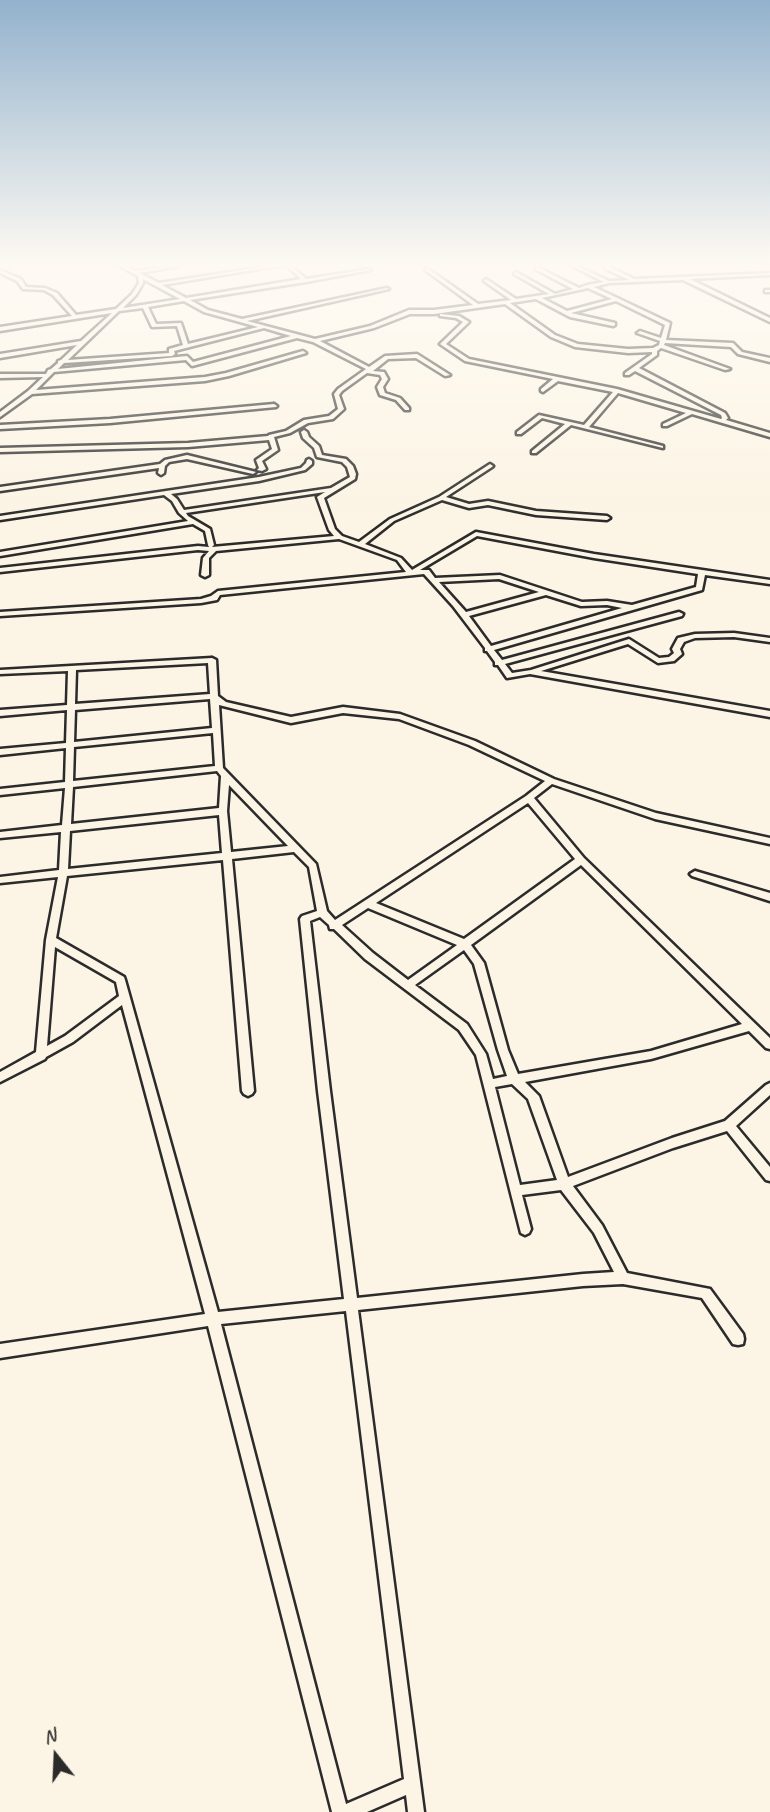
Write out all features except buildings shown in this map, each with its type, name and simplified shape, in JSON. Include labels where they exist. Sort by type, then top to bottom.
[{"type":"street","points":[[0,356],[40,350]]},
{"type":"street","points":[[0,415],[30,392],[74,350]]},
{"type":"street","points":[[173,350],[175,360]]},
{"type":"street","points":[[0,376],[188,358],[192,364],[247,350]]},
{"type":"street","points":[[331,350],[370,371],[383,374],[385,379],[380,390],[382,394],[398,399],[407,410]]},
{"type":"street","points":[[451,350],[467,360],[617,391],[770,435]]},
{"type":"street","points":[[613,350],[654,350],[655,354],[627,374]]},
{"type":"street","points":[[679,350],[727,369]]},
{"type":"street","points":[[737,350],[740,353],[770,360]]},
{"type":"street","points":[[30,392],[205,379],[303,353]]},
{"type":"street","points":[[60,362],[172,354]]},
{"type":"street","points":[[0,450],[188,445],[270,438],[275,434],[288,432],[301,422],[331,418],[341,409],[336,395],[387,357],[414,355],[447,375]]},
{"type":"street","points":[[636,369],[723,414],[725,418],[722,421]]},
{"type":"street","points":[[543,390],[558,378]]},
{"type":"street","points":[[585,428],[617,391]]},
{"type":"street","points":[[0,427],[110,421],[274,406]]},
{"type":"street","points":[[665,425],[692,412]]},
{"type":"street","points":[[519,433],[539,416],[661,447]]},
{"type":"street","points":[[534,452],[570,423]]},
{"type":"street","points":[[304,432],[306,438],[317,447],[319,456],[344,460],[350,466],[353,478],[324,493],[320,501],[332,530],[341,537],[399,559],[411,573]]},
{"type":"street","points":[[257,474],[263,469],[259,460],[275,450],[270,438]]},
{"type":"street","points":[[187,457],[188,445]]},
{"type":"street","points":[[0,489],[162,470],[171,459],[187,457],[257,474],[269,498]]},
{"type":"street","points":[[0,518],[165,493],[257,474],[303,469],[309,461]]},
{"type":"street","points":[[361,544],[392,520],[441,498],[490,466]]},
{"type":"street","points":[[181,512],[333,489]]},
{"type":"street","points":[[165,493],[175,500],[181,512],[208,530],[213,547],[206,558],[205,575]]},
{"type":"street","points":[[441,498],[469,506],[488,503],[536,513],[607,518]]},
{"type":"street","points":[[0,554],[195,522]]},
{"type":"street","points":[[411,573],[476,534],[770,582]]},
{"type":"street","points":[[0,569],[198,548],[341,537]]},
{"type":"street","points":[[0,614],[201,601],[214,598],[218,593],[426,572],[510,676],[629,641],[658,661],[671,659],[678,654],[676,649],[681,640],[695,636],[734,635],[770,640]]},
{"type":"street","points":[[488,649],[699,588],[702,572]]},
{"type":"street","points":[[433,580],[500,577],[581,604],[607,603],[632,608]]},
{"type":"street","points":[[463,615],[545,593]]},
{"type":"street","points":[[498,663],[679,614]]},
{"type":"street","points":[[0,672],[212,660],[248,1091]]},
{"type":"street","points":[[41,1056],[51,940],[63,873],[71,745],[72,670]]},
{"type":"street","points":[[530,672],[770,714]]},
{"type":"street","points":[[0,713],[213,696],[223,704],[291,720],[343,710],[400,717],[472,743],[551,781],[655,816],[770,841]]},
{"type":"street","points":[[0,752],[216,730]]},
{"type":"street","points":[[0,792],[222,772]]},
{"type":"street","points":[[222,772],[313,866],[322,914],[333,926],[463,1027],[481,1054],[525,1230]]},
{"type":"street","points":[[333,926],[551,781]]},
{"type":"street","points":[[529,798],[581,860],[770,1045]]},
{"type":"street","points":[[0,835],[223,811]]},
{"type":"street","points":[[0,880],[295,849]]},
{"type":"street","points":[[408,985],[581,860]]},
{"type":"street","points":[[695,874],[770,897]]},
{"type":"street","points":[[368,903],[465,944],[479,963],[503,1050],[514,1079],[533,1096],[564,1184],[598,1229],[623,1278]]},
{"type":"street","points":[[322,914],[305,919],[324,1091],[416,1812]]},
{"type":"street","points":[[51,940],[120,980],[213,1319],[340,1812]]},
{"type":"street","points":[[0,1077],[69,1039],[125,997]]},
{"type":"street","points":[[488,1084],[651,1055],[751,1026]]},
{"type":"street","points":[[515,1191],[564,1184],[672,1143],[729,1125],[770,1088]]},
{"type":"street","points":[[729,1125],[770,1176]]},
{"type":"street","points":[[0,1351],[213,1319],[583,1279],[623,1278],[706,1293],[738,1339]]},
{"type":"street","points":[[348,1812],[412,1784]]}]
